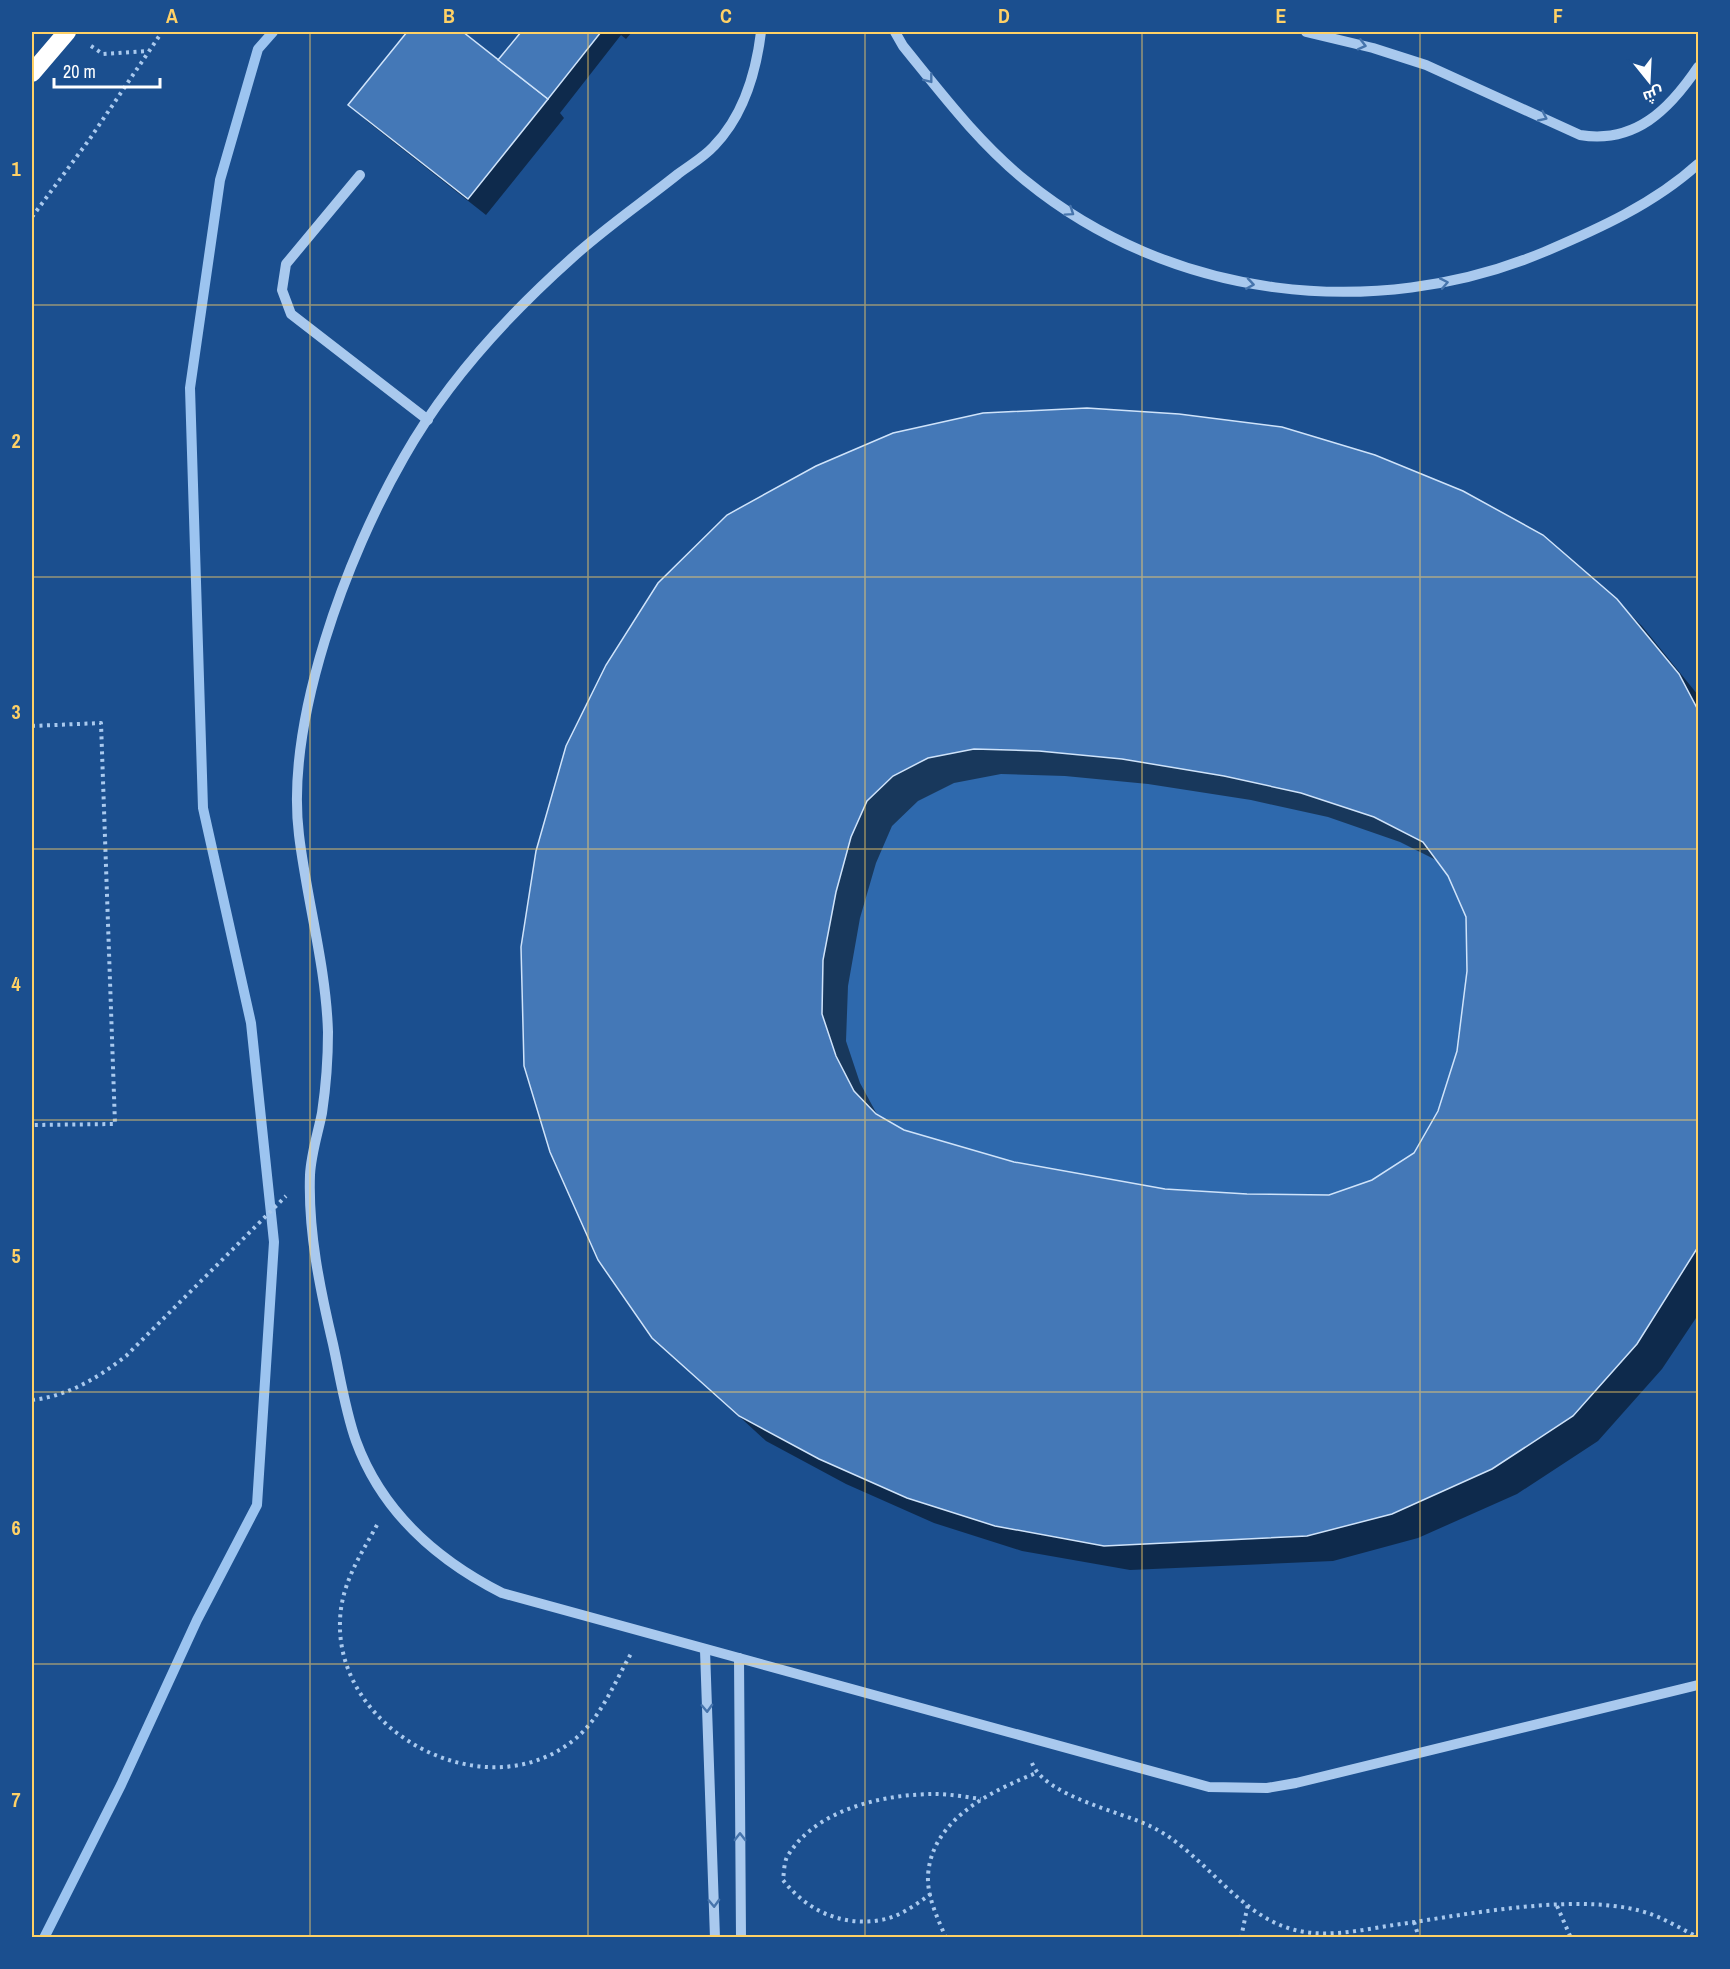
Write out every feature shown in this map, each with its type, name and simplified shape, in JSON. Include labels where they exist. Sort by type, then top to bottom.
[{"type":"highway","points":[[32,73],[67,32]]},
{"type":"street","points":[[761,32],[757,60],[748,91],[734,120],[714,146],[576,254],[527,299],[482,347],[428,420],[405,454],[374,512],[348,573],[308,700],[298,788],[298,831],[325,994],[328,1032],[322,1108],[310,1172],[315,1257],[355,1439],[370,1472],[389,1503],[412,1531],[440,1556],[469,1576],[502,1593],[1209,1787],[1267,1788],[1698,1685]]},
{"type":"street","points":[[895,32],[910,55],[983,142],[1027,182],[1066,209],[1127,244],[1182,266],[1251,284],[1298,291],[1357,293],[1416,288],[1474,277],[1595,230],[1642,206],[1698,164]]},
{"type":"street","points":[[1306,32],[1373,48],[1426,65],[1580,135],[1598,138],[1617,136],[1652,120],[1698,67]]},
{"type":"street","points":[[360,175],[286,264],[282,276],[285,302],[291,314],[428,420]]},
{"type":"street","points":[[705,1650],[715,1938]]},
{"type":"street","points":[[739,1658],[741,1938]]},
{"type":"path","points":[[32,217],[89,140],[162,32]]},
{"type":"path","points":[[87,43],[103,54],[147,51]]},
{"type":"path","points":[[32,726],[101,723],[115,1124],[32,1125]]},
{"type":"path","points":[[32,1400],[74,1389],[103,1374],[126,1356],[281,1201]]},
{"type":"path","points":[[389,1503],[346,1581],[339,1622],[341,1643],[355,1686],[368,1707],[385,1725],[430,1754],[459,1763],[503,1767],[538,1760],[557,1751],[590,1724],[644,1633]]},
{"type":"path","points":[[1029,1738],[1029,1752],[1036,1773],[1053,1787],[1152,1826],[1204,1864],[1248,1904],[1270,1920],[1288,1928],[1329,1934],[1557,1906],[1603,1904],[1652,1915],[1698,1937]]},
{"type":"path","points":[[946,1938],[934,1913],[928,1876],[934,1852],[945,1833],[963,1812],[981,1799],[1036,1773]]},
{"type":"path","points":[[931,1894],[903,1912],[883,1920],[857,1922],[837,1918],[817,1910],[795,1896],[783,1880],[786,1858],[804,1835],[827,1819],[888,1798],[937,1794],[981,1799]]},
{"type":"path","points":[[1241,1938],[1248,1904]]},
{"type":"path","points":[[1557,1906],[1571,1938]]},
{"type":"path","points":[[1414,1922],[1419,1938]]},
{"type":"shaded area","points":[[1087,408],[1179,414],[1282,427],[1375,455],[1463,491],[1543,535],[1617,599],[1679,674],[1698,710],[1698,1247],[1637,1344],[1573,1416],[1492,1469],[1392,1514],[1307,1536],[1104,1546],[995,1526],[907,1498],[819,1459],[739,1416],[652,1338],[598,1260],[550,1152],[524,1066],[521,947],[536,851],[566,746],[606,665],[658,583],[727,515],[816,466],[893,433],[983,413]]},
{"type":"building","points":[[407,32],[463,32],[548,99],[468,199],[348,105]]},
{"type":"building","points":[[521,32],[601,32],[548,99],[498,60]]},
{"type":"building","points":[[1087,408],[1179,414],[1282,427],[1375,455],[1463,491],[1543,535],[1617,599],[1679,674],[1698,710],[1698,1247],[1637,1344],[1573,1416],[1492,1469],[1392,1514],[1307,1536],[1104,1546],[995,1526],[907,1498],[819,1459],[739,1416],[652,1338],[598,1260],[550,1152],[524,1066],[521,947],[536,851],[566,746],[606,665],[658,583],[727,515],[816,466],[893,433],[983,413]],"holes":[[[974,749],[1039,751],[1122,759],[1224,776],[1301,793],[1374,817],[1423,842],[1448,876],[1466,917],[1467,971],[1457,1051],[1438,1111],[1414,1153],[1372,1180],[1329,1195],[1247,1194],[1165,1189],[1014,1162],[904,1130],[876,1114],[854,1091],[836,1056],[822,1014],[823,960],[836,892],[851,837],[867,801],[893,776],[928,758]]]},
{"type":"waterway","points":[[44,1938],[121,1785],[197,1620],[257,1505],[274,1242],[251,1023],[203,808],[190,388],[220,180],[258,49],[273,32]]}]
